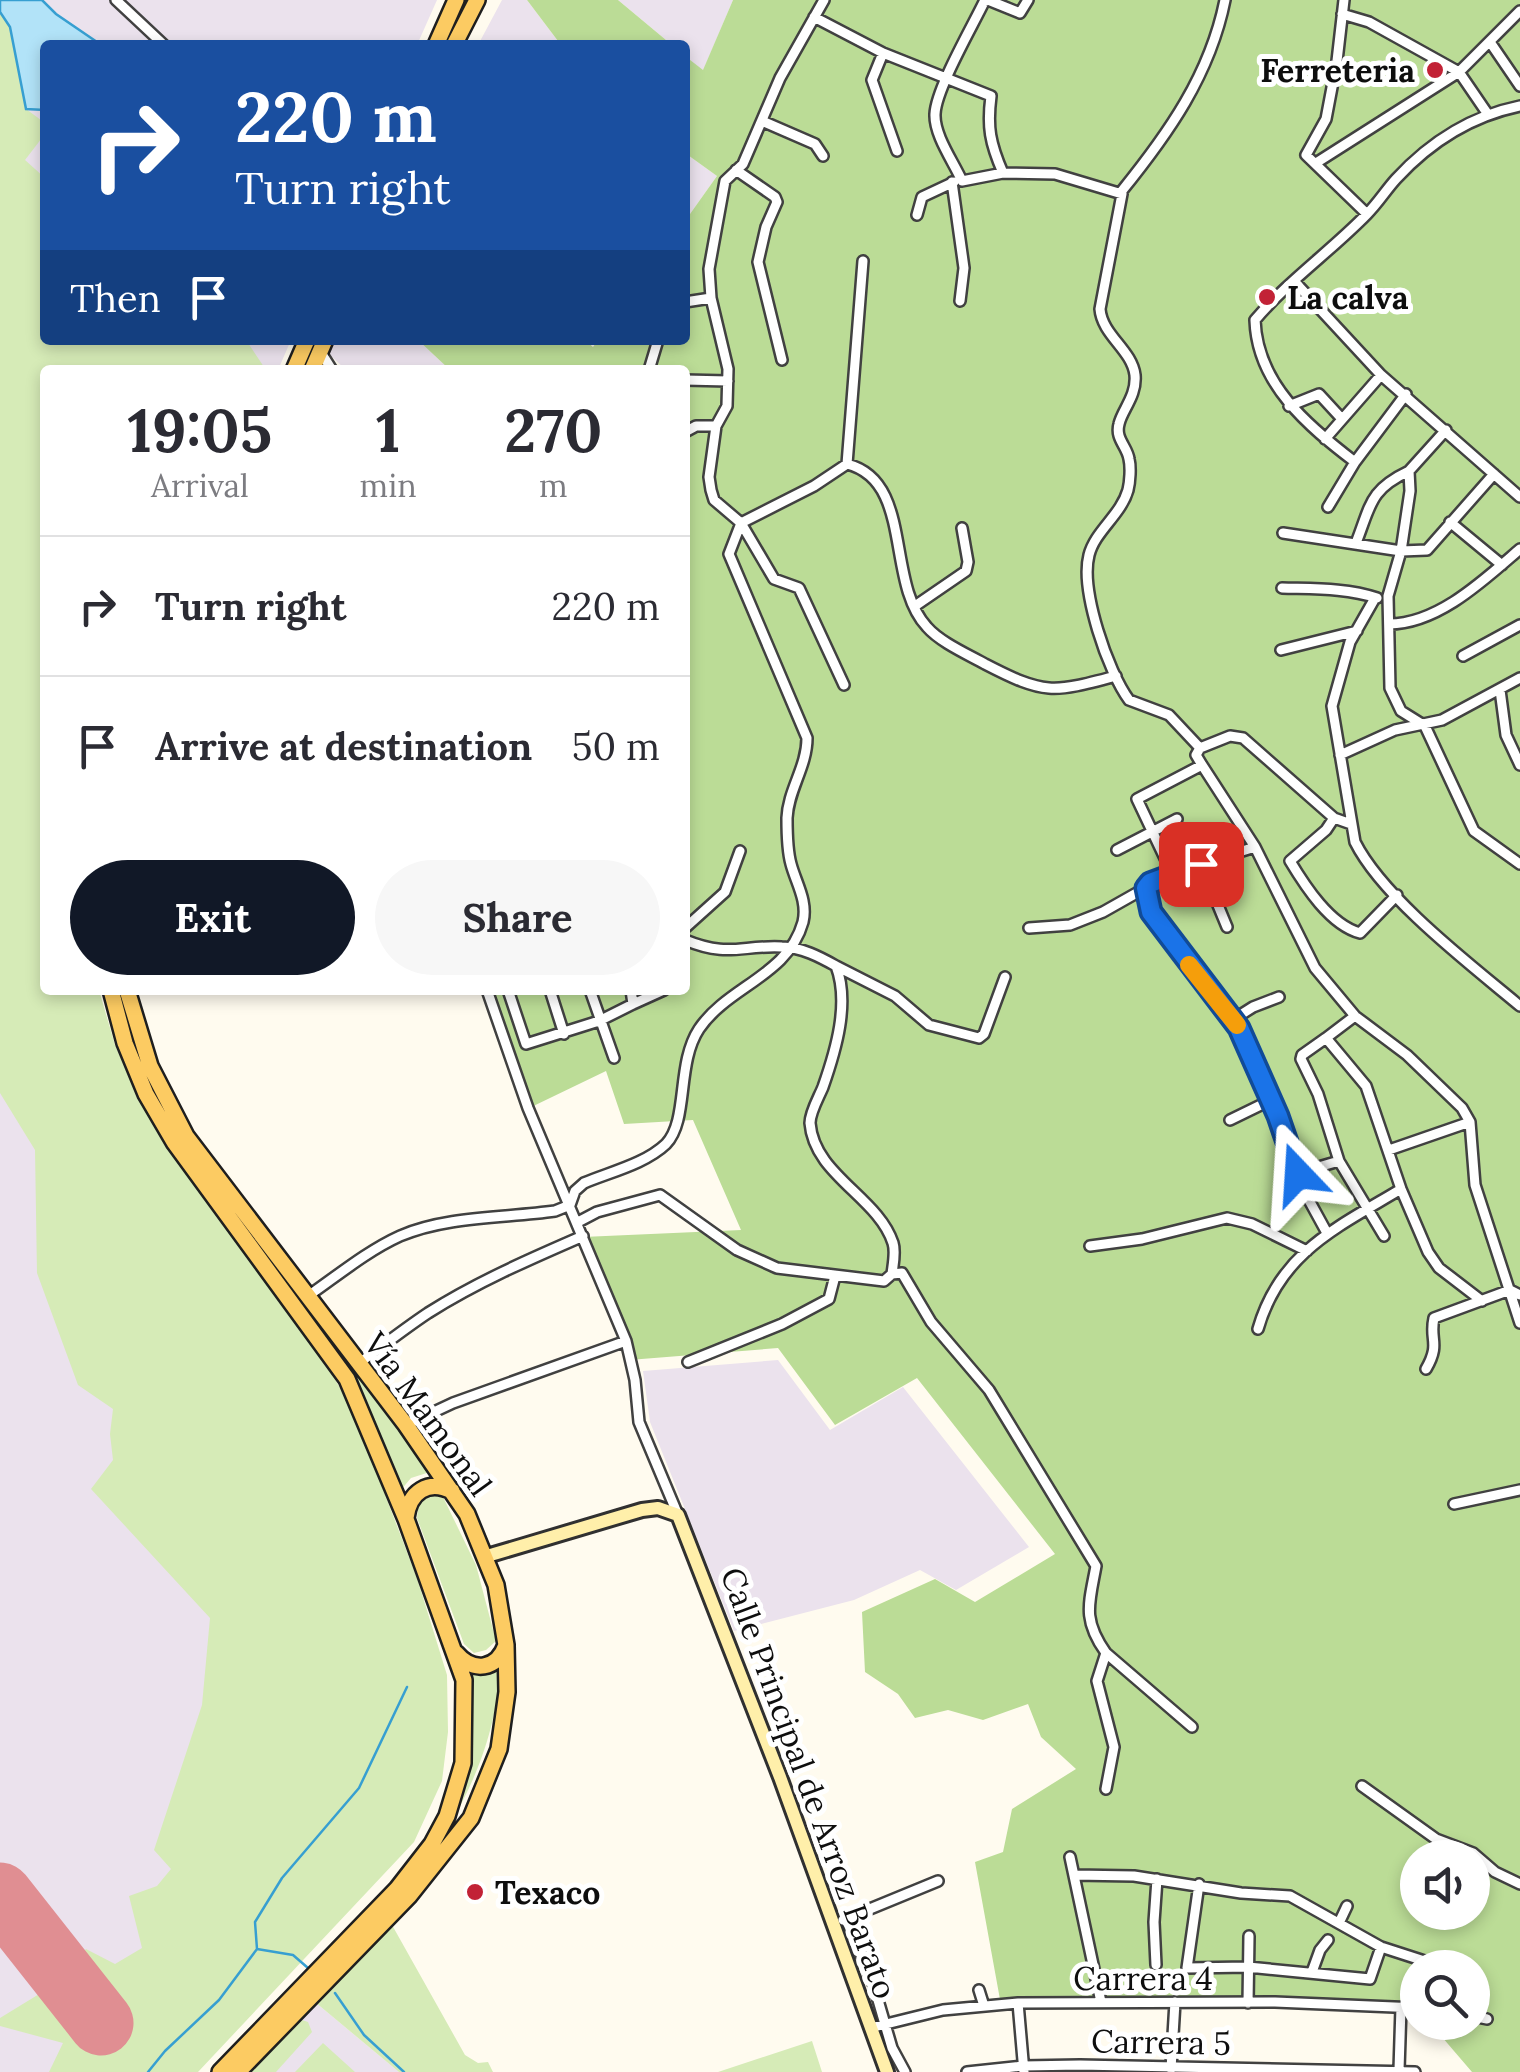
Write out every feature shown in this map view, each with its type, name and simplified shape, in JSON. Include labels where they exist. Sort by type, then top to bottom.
[{"type":"main road","points":[[438,40],[456,0]]},
{"type":"main road","points":[[457,40],[477,0]]},
{"type":"main road","points":[[299,365],[317,345]]},
{"type":"main road","name":"Vía Mamonal","points":[[112,995],[126,1044],[154,1111],[347,1379],[406,1519],[464,1680],[465,1746],[447,1816],[423,1856],[220,2072]]},
{"type":"main road","name":"Vía Mamonal","points":[[127,995],[140,1041],[176,1118],[455,1494],[487,1556],[503,1615],[507,1692],[499,1750],[471,1818],[409,1896],[238,2072]]},
{"type":"main road","points":[[406,1519],[408,1503],[418,1491],[441,1486],[455,1494]]},
{"type":"main road","points":[[454,1650],[466,1663],[482,1667],[498,1660],[506,1646]]},
{"type":"street","points":[[116,0],[159,40]]},
{"type":"street","points":[[824,0],[780,78],[742,164],[725,181],[710,249],[711,298],[723,338],[727,406],[716,426],[709,477],[714,500],[741,523],[774,580],[799,588],[844,685]]},
{"type":"street","points":[[960,301],[964,268],[957,181],[934,115],[984,2],[988,0],[1020,13],[1028,0]]},
{"type":"street","points":[[1200,748],[1169,716],[1129,700],[1095,619],[1088,580],[1089,555],[1115,518],[1128,490],[1130,458],[1118,436],[1119,420],[1128,410],[1136,377],[1101,320],[1100,309],[1121,192],[1185,108],[1212,46],[1225,0]]},
{"type":"street","points":[[1344,0],[1326,119],[1306,154],[1367,214]]},
{"type":"street","points":[[1316,164],[1459,72],[1520,11]]},
{"type":"street","points":[[1342,14],[1369,22],[1459,72],[1487,113]]},
{"type":"street","points":[[814,16],[883,52],[991,96],[987,119],[992,148],[1003,173]]},
{"type":"street","points":[[1490,42],[1520,86]]},
{"type":"street","points":[[883,52],[872,80],[898,151]]},
{"type":"street","points":[[1355,462],[1289,406],[1272,378],[1254,320],[1441,138],[1487,113],[1520,106]]},
{"type":"street","points":[[762,120],[814,144],[823,156]]},
{"type":"street","points":[[736,170],[777,202],[758,262],[782,360]]},
{"type":"street","points":[[917,215],[922,197],[957,181],[1003,173],[1055,174],[1121,192]]},
{"type":"street","points":[[847,464],[863,261]]},
{"type":"street","points":[[1294,281],[1381,374],[1520,497]]},
{"type":"street","points":[[690,301],[711,298]]},
{"type":"street","points":[[1325,439],[1381,374]]},
{"type":"street","points":[[690,380],[728,381]]},
{"type":"street","points":[[1289,406],[1319,394],[1342,419]]},
{"type":"street","points":[[1328,507],[1355,462],[1406,394]]},
{"type":"street","points":[[690,429],[716,426]]},
{"type":"street","points":[[1356,544],[1375,494],[1386,482],[1409,471],[1446,430]]},
{"type":"street","points":[[308,1296],[382,1244],[403,1235],[424,1228],[555,1212],[570,1205],[584,1184],[647,1156],[670,1138],[680,1116],[679,1098],[688,1051],[702,1025],[726,998],[774,968],[802,927],[804,914],[791,864],[787,816],[807,738],[729,554],[741,523],[814,486],[847,464],[860,467],[872,475],[884,492],[900,565],[927,628],[980,661],[1036,688],[1071,688],[1116,676]]},
{"type":"street","points":[[1409,471],[1402,551],[1388,596],[1390,688],[1400,710],[1425,726],[1474,831],[1520,864]]},
{"type":"street","points":[[1283,532],[1402,551],[1426,550],[1494,474]]},
{"type":"street","points":[[1450,522],[1502,565]]},
{"type":"street","points":[[915,606],[966,570],[962,528]]},
{"type":"street","points":[[1388,624],[1408,624],[1464,595],[1519,552]]},
{"type":"street","points":[[1282,588],[1388,596]]},
{"type":"street","points":[[1376,598],[1356,631],[1332,706],[1355,842],[1362,856],[1397,895],[1520,1006]]},
{"type":"street","points":[[1463,656],[1520,624]]},
{"type":"street","points":[[1280,650],[1356,631]]},
{"type":"street","points":[[1340,756],[1395,730],[1425,726],[1520,678]]},
{"type":"street","points":[[1500,690],[1506,735],[1520,766]]},
{"type":"street","points":[[1352,824],[1334,818],[1243,738],[1230,736],[1200,748],[1196,754],[1255,847],[1315,968],[1355,1016],[1407,1055],[1462,1108],[1470,1122],[1476,1185],[1515,1293],[1520,1323]]},
{"type":"street","points":[[1172,872],[1137,799],[1202,766]]},
{"type":"street","points":[[1334,818],[1290,861],[1326,910],[1356,934],[1397,895]]},
{"type":"street","points":[[1117,850],[1176,820]]},
{"type":"street","points":[[1029,928],[1070,924],[1104,912],[1172,872],[1255,847]]},
{"type":"street","points":[[690,924],[725,892],[740,851]]},
{"type":"street","points":[[1201,864],[1227,927]]},
{"type":"street","points":[[1146,888],[1151,912],[1234,1020],[1326,1234]]},
{"type":"street","points":[[690,942],[725,952],[790,948],[816,955],[896,996],[929,1025],[979,1038],[984,1034],[1005,977]]},
{"type":"street","points":[[836,966],[843,990],[835,1050],[810,1121],[818,1148],[844,1182],[874,1211],[891,1239],[892,1274]]},
{"type":"street","name":"Calle Principal de Arroz Barato","points":[[489,995],[528,1108],[626,1341],[639,1422],[780,1777],[887,2072]]},
{"type":"street","points":[[510,995],[526,1044],[599,1022],[653,995]]},
{"type":"street","points":[[552,995],[564,1034]]},
{"type":"street","points":[[591,995],[614,1058]]},
{"type":"street","points":[[632,995],[634,1004]]},
{"type":"street","points":[[1234,1020],[1279,996]]},
{"type":"street","points":[[1355,1016],[1301,1059],[1318,1094],[1339,1161],[1384,1236]]},
{"type":"street","points":[[1326,1038],[1366,1086],[1428,1252],[1440,1268],[1482,1301]]},
{"type":"street","points":[[1230,1120],[1271,1100]]},
{"type":"street","points":[[1389,1150],[1470,1122]]},
{"type":"street","points":[[1298,1174],[1339,1161]]},
{"type":"street","points":[[1258,1329],[1270,1294],[1284,1273],[1326,1234],[1401,1188]]},
{"type":"street","points":[[578,1222],[596,1212],[660,1195],[737,1250],[777,1268],[884,1280],[902,1273],[931,1322],[988,1390],[1053,1500],[1090,1553],[1096,1566],[1087,1602],[1088,1616],[1097,1640],[1106,1653],[1192,1727]]},
{"type":"street","points":[[1090,1246],[1142,1240],[1227,1218],[1252,1224],[1307,1251]]},
{"type":"street","points":[[358,1364],[428,1313],[504,1270],[583,1236]]},
{"type":"street","points":[[688,1362],[782,1324],[829,1298],[835,1276]]},
{"type":"street","points":[[1426,1369],[1436,1344],[1434,1318],[1515,1293]]},
{"type":"street","points":[[406,1425],[453,1403],[626,1341]]},
{"type":"street","points":[[1454,1504],[1520,1490]]},
{"type":"street","points":[[487,1556],[642,1510],[658,1508],[678,1514]]},
{"type":"street","points":[[1106,1653],[1098,1681],[1114,1747],[1106,1788]]},
{"type":"street","points":[[1362,1786],[1436,1839],[1473,1854],[1494,1872],[1520,1884]]},
{"type":"street","points":[[1070,1857],[1102,2002]]},
{"type":"street","points":[[1074,1875],[1157,1879],[1241,1893],[1290,1896],[1381,1947],[1400,1953]]},
{"type":"street","points":[[1156,1965],[1157,1879]]},
{"type":"street","points":[[832,1925],[938,1880]]},
{"type":"street","points":[[1199,1884],[1188,1968],[1248,1966],[1370,1979],[1381,1947]]},
{"type":"street","points":[[1339,1923],[1346,1906]]},
{"type":"street","points":[[846,1919],[892,2048],[905,2072]]},
{"type":"street","points":[[1248,1936],[1248,2002]]},
{"type":"street","points":[[1312,1972],[1328,1940]]},
{"type":"street","points":[[979,1990],[984,2006]]},
{"type":"street","points":[[1170,2070],[1175,2002]]},
{"type":"street","name":"Carrera 4","points":[[870,2028],[943,2010],[1018,2004],[1248,2002],[1400,2007]]},
{"type":"street","points":[[1018,2004],[1024,2069]]},
{"type":"street","points":[[1399,2070],[1400,2038]]},
{"type":"street","name":"Carrera 5","points":[[966,2072],[1415,2072]]},
{"type":"shaded area","points":[[0,0],[437,0],[419,40],[40,40],[40,345],[289,345],[280,365],[40,365],[40,995],[50,995],[109,1049],[176,1181],[272,1296],[196,2072],[0,2072]]},
{"type":"shaded area","points":[[502,0],[527,0],[557,40],[481,40]]},
{"type":"shaded area","points":[[618,0],[733,0],[703,71],[690,60],[690,40],[666,40]]},
{"type":"shaded area","points":[[690,157],[717,176],[690,214]]},
{"type":"shaded area","points":[[334,345],[423,345],[445,365],[341,365],[329,354]]},
{"type":"shaded area","points":[[778,1360],[830,1430],[903,1387],[1029,1547],[956,1590],[920,1570],[854,1600],[734,1631],[650,1422],[643,1371]]},
{"type":"shaded area","points":[[315,2002],[399,2072],[248,2072]]},
{"type":"green space","points":[[527,0],[618,0],[666,40],[557,40]]},
{"type":"green space","points":[[733,0],[1520,0],[1520,2072],[1472,2072],[1445,2040],[1490,2040],[1490,1950],[1400,1950],[1400,2007],[1209,1999],[1001,2005],[975,1862],[1003,1852],[1012,1809],[1076,1769],[1041,1737],[1028,1704],[983,1720],[948,1710],[915,1718],[898,1694],[865,1672],[862,1612],[935,1579],[975,1602],[1055,1554],[917,1378],[835,1425],[778,1348],[629,1360],[583,1237],[741,1230],[693,1120],[624,1124],[606,1071],[523,1111],[485,995],[690,995],[690,365],[445,365],[423,345],[690,345],[690,214],[717,176],[690,157],[690,60],[703,70]]},
{"type":"green space","points":[[0,12],[10,27],[26,109],[40,119],[40,140],[25,160],[40,174],[40,345],[249,345],[263,365],[40,365],[40,995],[100,995],[115,1045],[139,1098],[194,1184],[324,1360],[353,1411],[417,1578],[447,1675],[448,1732],[442,1781],[414,1842],[198,2072],[49,2072],[63,2043],[0,2026],[0,2018],[49,1988],[86,1949],[115,1964],[142,1948],[129,1896],[157,1886],[171,1869],[154,1850],[202,1705],[210,1618],[91,1489],[113,1460],[113,1409],[78,1385],[37,1273],[35,1150],[0,1093]]},
{"type":"green space","points":[[352,1366],[430,1472],[411,1478],[400,1491]]},
{"type":"green space","points":[[435,1491],[443,1497],[476,1565],[496,1641],[486,1650],[474,1653],[464,1644],[417,1518],[419,1497]]},
{"type":"green space","points":[[501,1667],[492,1724],[476,1773],[423,1870],[458,1796],[464,1672],[487,1675]]},
{"type":"green space","points":[[392,1925],[465,2055],[478,2063],[488,2062],[493,2072],[399,2072],[315,2002]]},
{"type":"green space","points":[[299,2019],[308,2022],[312,2032],[276,2072],[249,2072]]},
{"type":"green space","points":[[812,2041],[822,2072],[718,2072]]},
{"type":"green space","points":[[323,2043],[355,2072],[295,2072]]},
{"type":"water","points":[[0,0],[42,0],[94,40],[40,40],[40,110],[26,109],[10,27],[0,12]]},
{"type":"waterway","points":[[148,2072],[219,2000],[257,1949],[255,1922],[282,1878],[359,1788],[407,1687]]},
{"type":"waterway","points":[[257,1949],[293,1955],[308,1968]]},
{"type":"waterway","points":[[335,1993],[364,2035],[404,2072]]},
{"type":"runway","points":[[0,1895],[101,2023]]},
{"type":"slow traffic","points":[[1189,965],[1237,1025]]},
{"type":"place","name":"Ferreteria","points":[[1435,70]]},
{"type":"place","name":"La calva","points":[[1267,297]]},
{"type":"place","name":"Texaco","points":[[475,1892]]},
{"type":"route","points":[[1201,864],[1150,883],[1146,899],[1151,912],[1239,1028],[1278,1116],[1298,1174]]}]
